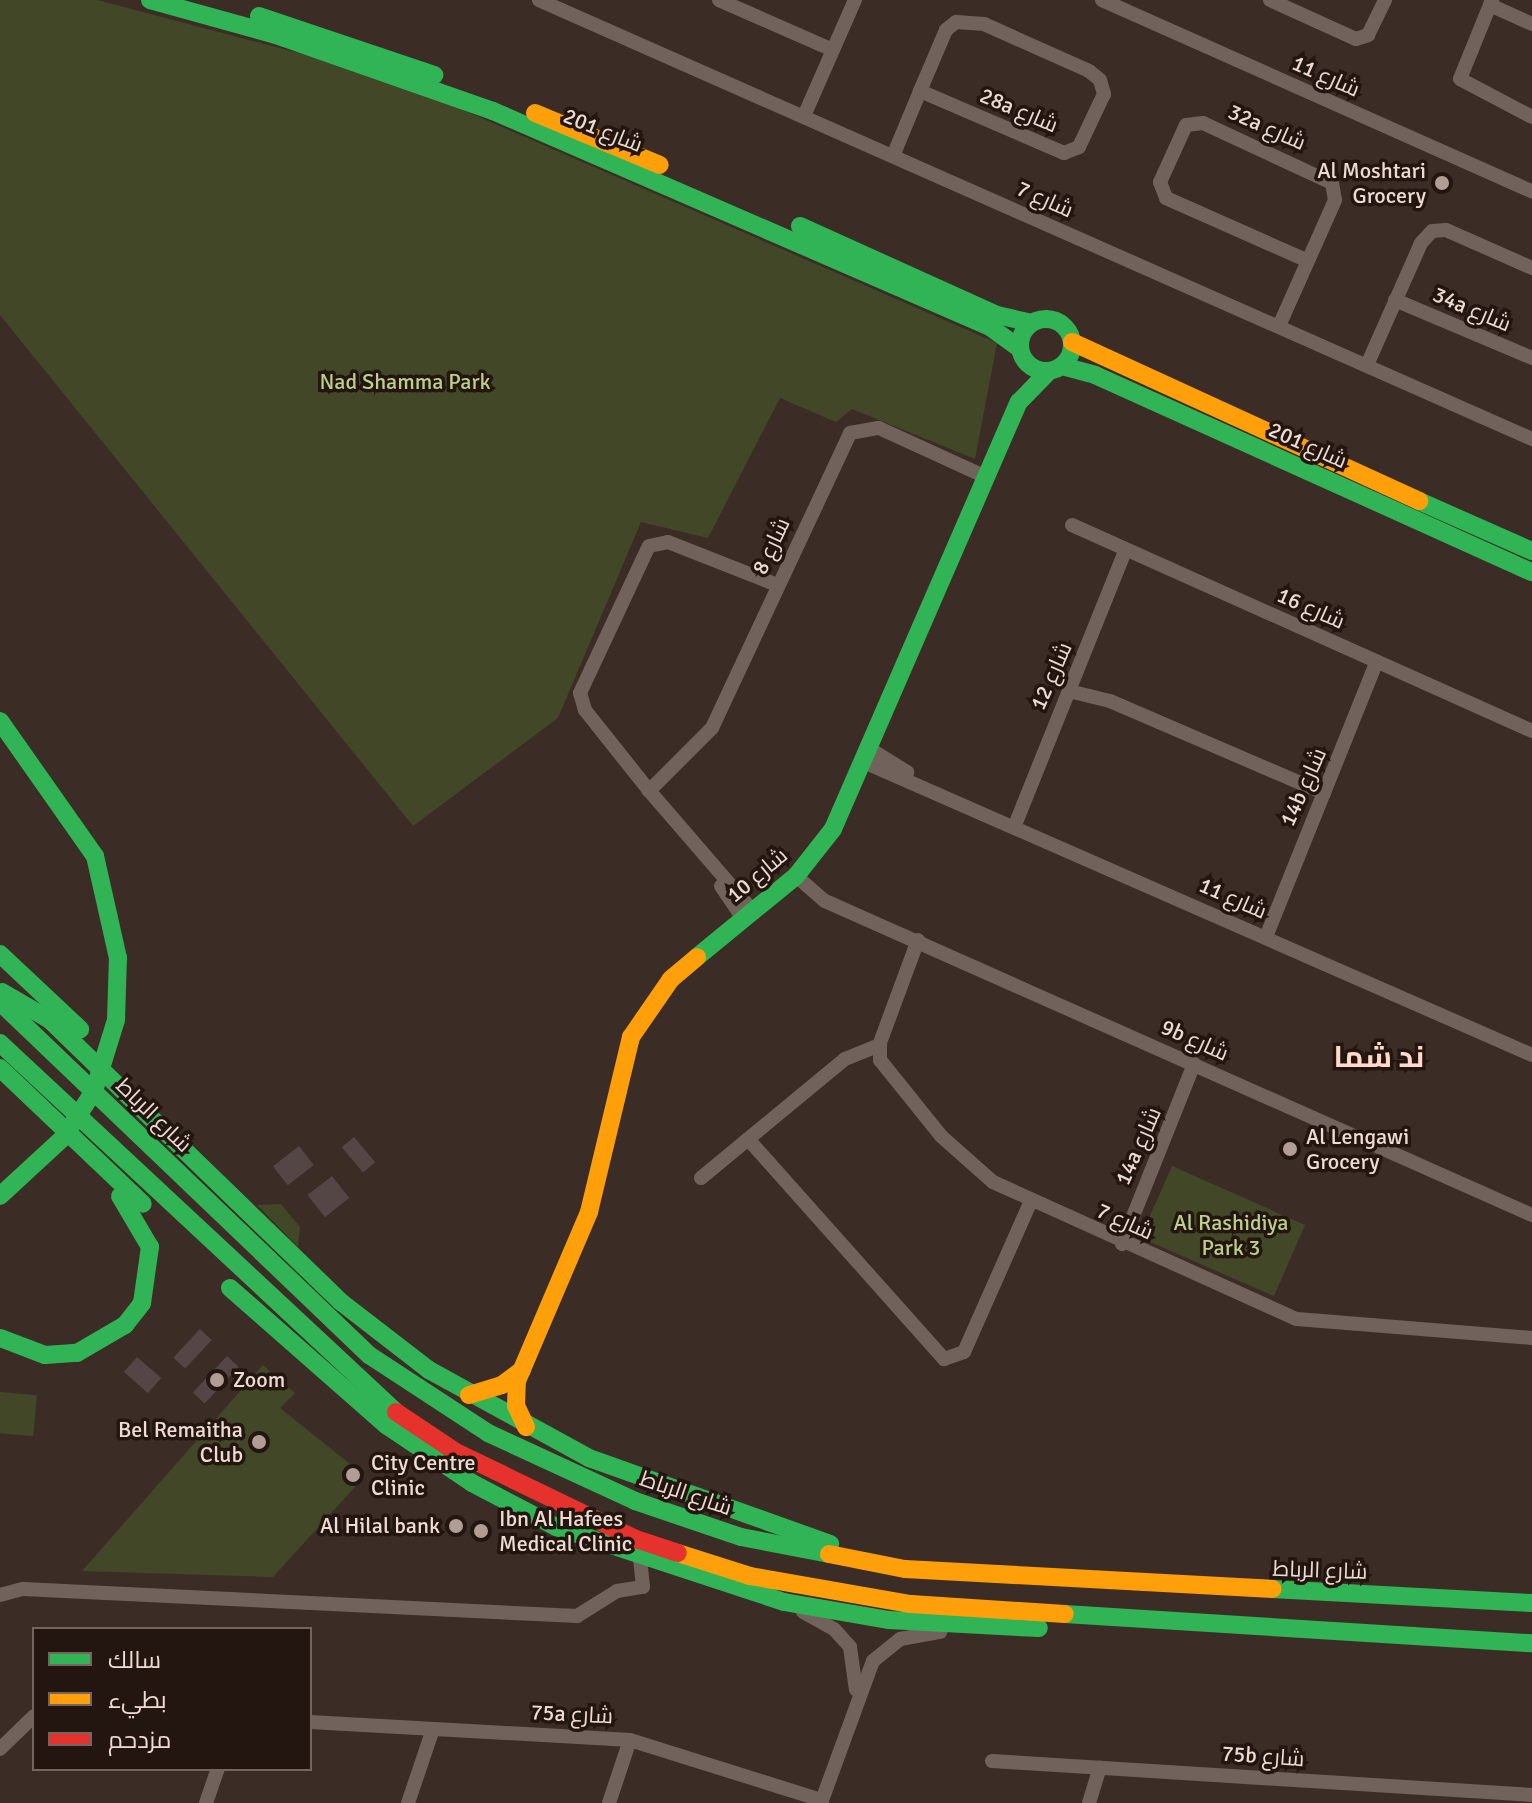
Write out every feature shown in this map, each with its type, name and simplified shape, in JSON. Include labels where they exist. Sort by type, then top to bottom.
[{"type":"main road","name":"شارع 201","points":[[150,0],[273,34],[493,111],[707,199],[990,327],[1021,352]]},
{"type":"main road","name":"شارع 201","points":[[204,0],[496,98],[997,315],[1031,323]]},
{"type":"main road","points":[[1031,323],[1060,323],[1072,342],[1055,369],[1032,368],[1021,352],[1031,323]]},
{"type":"main road","name":"شارع 201","points":[[1072,342],[1103,361],[1532,551]]},
{"type":"main road","name":"شارع 10","points":[[529,1430],[516,1406],[522,1370],[589,1212],[631,1037],[671,979],[800,871],[833,829],[1019,402],[1021,352]]},
{"type":"main road","name":"شارع 201","points":[[1055,369],[1095,375],[1532,572]]},
{"type":"main road","name":"شارع 10","points":[[1019,402],[1055,369]]},
{"type":"main road","points":[[0,721],[95,856],[111,907],[118,958],[116,1020],[101,1074],[75,1122],[40,1162],[0,1196]]},
{"type":"main road","points":[[0,954],[132,1083],[154,1116]]},
{"type":"main road","points":[[0,991],[50,1020],[154,1116],[341,1302],[469,1395],[529,1430],[650,1483],[905,1569]]},
{"type":"main road","name":"شارع الرباط","points":[[0,1002],[338,1329],[447,1409],[551,1465],[687,1520],[795,1550],[905,1569],[1532,1603]]},
{"type":"main road","points":[[0,1043],[346,1375],[456,1452],[571,1512],[750,1576],[842,1595],[1233,1625],[1532,1643]]},
{"type":"main road","points":[[0,1068],[196,1255]]},
{"type":"main road","points":[[0,1338],[45,1355],[77,1353],[104,1342],[142,1303],[150,1247],[141,1224],[71,1136]]},
{"type":"main road","points":[[0,1210],[30,1184],[40,1162]]},
{"type":"main road","points":[[218,1276],[328,1381],[398,1434],[542,1519],[640,1559],[784,1602],[889,1620],[996,1626],[1233,1625]]},
{"type":"main road","points":[[469,1395],[502,1385],[522,1370]]},
{"type":"street","name":"شارع 7","points":[[539,0],[1532,439]]},
{"type":"street","points":[[719,0],[833,50]]},
{"type":"street","points":[[804,116],[855,0]]},
{"type":"street","name":"شارع 11","points":[[1102,0],[1532,191]]},
{"type":"street","points":[[1270,0],[1356,39],[1368,35],[1385,0]]},
{"type":"street","points":[[1532,24],[1491,3],[1460,79],[1466,87],[1532,117]]},
{"type":"street","name":"28a شارع","points":[[893,156],[920,91],[946,30],[970,20],[1095,74],[1104,94],[1079,147],[1064,153],[920,91]]},
{"type":"street","name":"32a شارع","points":[[1279,326],[1335,200],[1332,183],[1203,123],[1186,125],[1160,182],[1166,198],[1306,260]]},
{"type":"street","name":"34a شارع","points":[[1367,365],[1421,243],[1439,229],[1532,268]]},
{"type":"street","name":"34a شارع","points":[[1395,300],[1532,358]]},
{"type":"street","name":"شارع 8","points":[[647,788],[675,770],[712,728],[850,433],[879,428],[988,472]]},
{"type":"street","name":"شارع 16","points":[[1072,525],[1532,731]]},
{"type":"street","points":[[748,915],[585,710],[582,683],[649,546],[668,542],[776,588]]},
{"type":"street","name":"شارع 12","points":[[1009,822],[1131,551]]},
{"type":"street","name":"14b شارع","points":[[1260,934],[1382,664]]},
{"type":"street","points":[[1071,685],[1322,798]]},
{"type":"street","name":"شارع 11","points":[[867,755],[1009,822],[1532,1055]]},
{"type":"street","name":"9b شارع","points":[[800,871],[840,906],[1532,1215]]},
{"type":"street","points":[[701,1178],[845,1059],[880,1052],[903,984],[922,942]]},
{"type":"street","name":"شارع 7","points":[[880,1052],[957,1153],[1030,1203],[1118,1242],[1308,1322],[1532,1338]]},
{"type":"street","name":"14a شارع","points":[[1118,1242],[1198,1066]]},
{"type":"street","points":[[748,1139],[948,1360],[964,1352],[1030,1203]]},
{"type":"street","points":[[0,1595],[23,1589],[577,1616],[617,1591],[643,1587],[640,1559]]},
{"type":"street","points":[[784,1602],[843,1637],[854,1658],[855,1702]]},
{"type":"street","points":[[822,1802],[855,1702],[873,1661],[889,1644],[922,1633],[996,1626]]},
{"type":"street","points":[[0,1749],[31,1718]]},
{"type":"street","name":"75a شارع","points":[[312,1722],[630,1740],[822,1802]]},
{"type":"street","points":[[408,1803],[433,1729]]},
{"type":"street","points":[[609,1803],[630,1740]]},
{"type":"street","name":"75b شارع","points":[[992,1761],[1459,1797],[1532,1795]]},
{"type":"street","points":[[1089,1803],[1100,1768]]},
{"type":"street","points":[[206,1803],[217,1771]]},
{"type":"green space","name":"Nad Shamma Park","points":[[0,0],[97,0],[383,75],[997,343],[975,459],[852,409],[836,422],[780,398],[708,538],[641,522],[558,718],[413,826],[0,315]]},
{"type":"green space","name":"Al Rashidiya Park 3","points":[[1172,1166],[1305,1225],[1274,1296],[1150,1242],[1145,1227]]},
{"type":"green space","points":[[281,1204],[300,1227],[298,1247],[257,1205]]},
{"type":"green space","name":"Bel Remaitha Club","points":[[263,1365],[295,1393],[280,1408],[365,1476],[273,1577],[82,1571]]},
{"type":"green space","points":[[0,1392],[37,1395],[33,1436],[0,1433]]},
{"type":"building","points":[[354,1137],[375,1162],[363,1173],[342,1147]]},
{"type":"building","points":[[299,1146],[314,1165],[288,1185],[273,1166]]},
{"type":"building","points":[[332,1176],[349,1198],[325,1217],[308,1195]]},
{"type":"building","points":[[200,1329],[212,1340],[185,1368],[173,1358]]},
{"type":"building","name":"Zoom","points":[[227,1356],[239,1367],[205,1403],[193,1393]]},
{"type":"building","points":[[137,1357],[161,1378],[148,1393],[124,1372]]},
{"type":"traffic: fast","points":[[150,0],[273,34],[493,111],[990,327],[1020,349]]},
{"type":"traffic: fast","points":[[259,16],[434,75]]},
{"type":"traffic: fast","points":[[800,226],[997,315],[1031,323]]},
{"type":"traffic: fast","points":[[1046,319],[1065,326],[1072,345],[1065,364],[1046,371],[1027,364],[1020,345],[1027,326],[1046,319]]},
{"type":"traffic: fast","points":[[1062,366],[1095,375],[1532,572]]},
{"type":"traffic: fast","points":[[697,957],[796,876],[833,829],[1019,402],[1049,371]]},
{"type":"traffic: fast","points":[[1419,501],[1532,551]]},
{"type":"traffic: fast","points":[[0,721],[95,856],[118,958]]},
{"type":"traffic: fast","points":[[0,954],[80,1029]]},
{"type":"traffic: fast","points":[[0,1196],[64,1137],[94,1091],[116,1020],[118,958]]},
{"type":"traffic: fast","points":[[2,992],[50,1020],[341,1302],[429,1370],[589,1458],[830,1544]]},
{"type":"traffic: fast","points":[[0,1002],[369,1355],[488,1433],[635,1501],[741,1537],[829,1554]]},
{"type":"traffic: fast","points":[[0,1043],[396,1412]]},
{"type":"traffic: fast","points":[[0,1068],[143,1204]]},
{"type":"traffic: fast","points":[[0,1338],[45,1355],[77,1353],[125,1325],[142,1303],[150,1247],[120,1196]]},
{"type":"traffic: fast","points":[[230,1288],[386,1425],[472,1483],[556,1527],[784,1602],[889,1620],[1039,1628]]},
{"type":"traffic: fast","points":[[1272,1589],[1532,1603]]},
{"type":"traffic: fast","points":[[1065,1614],[1532,1643]]},
{"type":"traffic: slow","points":[[535,113],[660,165]]},
{"type":"traffic: slow","points":[[1072,342],[1419,501]]},
{"type":"traffic: slow","points":[[526,1427],[516,1406],[517,1381],[589,1212],[631,1037],[671,979],[697,957]]},
{"type":"traffic: slow","points":[[469,1395],[502,1385],[522,1370]]},
{"type":"traffic: slow","points":[[678,1553],[750,1576],[911,1604],[1065,1614]]},
{"type":"traffic: slow","points":[[829,1554],[905,1569],[1272,1589]]},
{"type":"traffic: jam","points":[[396,1412],[456,1452],[636,1539],[678,1553]]},
{"type":"place","name":"Al Moshtari Grocery","points":[[1442,183]]},
{"type":"place","name":"Al Lengawi Grocery","points":[[1290,1149]]},
{"type":"place","name":"Zoom","points":[[217,1380]]},
{"type":"place","name":"Bel Remaitha Club","points":[[259,1442]]},
{"type":"place","name":"City Centre Clinic","points":[[353,1475]]},
{"type":"place","name":"Al Hilal bank","points":[[456,1526]]},
{"type":"place","name":"Ibn Al Hafees Medical Clinic","points":[[481,1531]]},
{"type":"district","name":"ند شما","points":[[1379,1058]]}]
